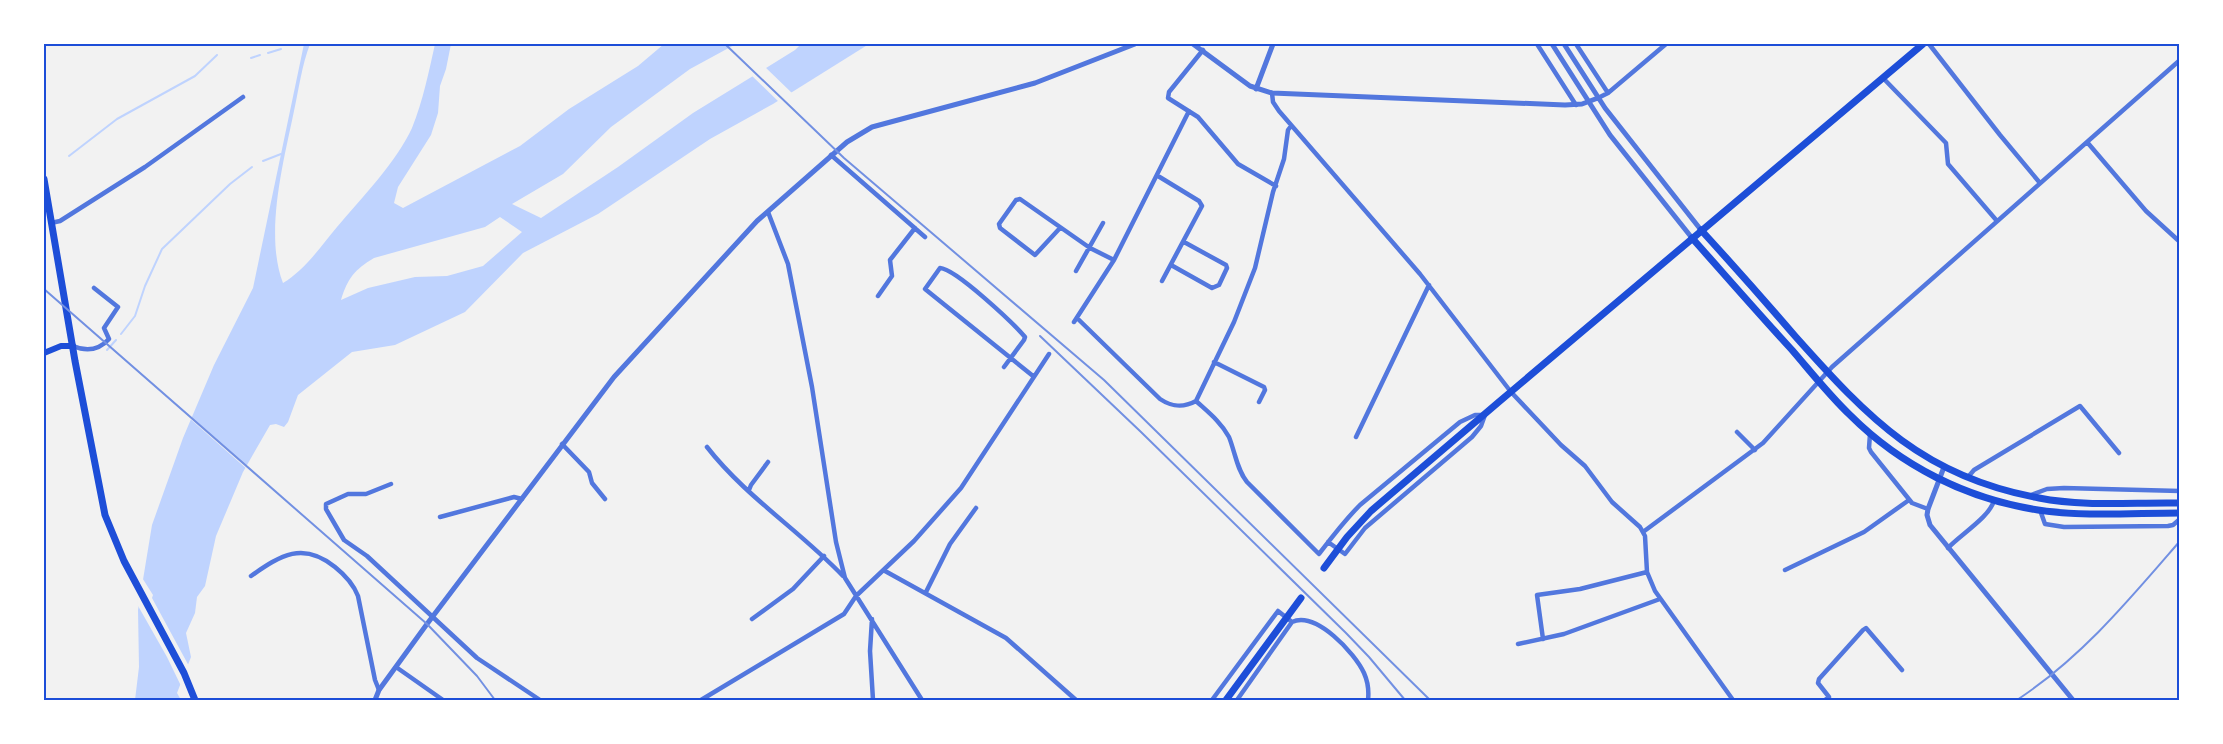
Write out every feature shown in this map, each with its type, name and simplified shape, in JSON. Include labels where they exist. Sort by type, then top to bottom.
[{"type":"main road","points":[[1324,568],[1347,537],[1371,511],[1923,44]]},
{"type":"main road","points":[[44,179],[101,499],[120,554],[184,674],[195,700]]},
{"type":"main road","points":[[1701,230],[1827,372],[1882,427],[1912,449],[1968,477],[1996,488],[2028,496],[2061,501],[2180,503]]},
{"type":"main road","points":[[1692,238],[1851,416],[1903,459],[1940,479],[1994,500],[2040,510],[2072,514],[2180,513]]},
{"type":"main road","points":[[44,353],[61,346],[73,346]]},
{"type":"main road","points":[[1226,700],[1301,598]]},
{"type":"street","points":[[375,700],[379,690],[433,616],[562,444],[620,371],[768,212],[831,155],[858,134],[873,127],[1028,86],[1135,44]]},
{"type":"street","points":[[1193,44],[1256,89],[1272,93],[1477,103],[1576,105],[1608,93],[1666,44]]},
{"type":"street","points":[[1256,89],[1273,44]]},
{"type":"street","points":[[1537,44],[1576,105]]},
{"type":"street","points":[[1552,44],[1624,154],[1692,238]]},
{"type":"street","points":[[1564,44],[1598,98],[1632,145],[1701,230]]},
{"type":"street","points":[[1576,44],[1608,93]]},
{"type":"street","points":[[1929,44],[2040,183]]},
{"type":"street","points":[[1203,50],[1168,94],[1170,100],[1200,119],[1238,164],[1276,186]]},
{"type":"street","points":[[1643,532],[1755,450],[1827,372],[2180,60]]},
{"type":"street","points":[[1883,78],[1946,143],[1948,164],[1997,221]]},
{"type":"street","points":[[1272,93],[1275,107],[1429,285],[1511,392],[1568,452],[1585,466],[1612,502],[1643,532],[1647,572],[1660,599],[1733,700]]},
{"type":"street","points":[[51,223],[60,221],[115,187],[243,97]]},
{"type":"street","points":[[1189,111],[1114,261],[1075,320],[1160,399],[1176,406],[1184,406],[1196,401],[1241,304],[1255,268],[1284,159],[1288,130],[1291,126]]},
{"type":"street","points":[[2086,142],[2111,168],[2146,211],[2180,242]]},
{"type":"street","points":[[831,155],[925,237]]},
{"type":"street","points":[[1158,176],[1202,203],[1201,210],[1162,281]]},
{"type":"street","points":[[1060,228],[1035,255],[1000,228],[999,224],[1016,200],[1020,200],[1090,248],[1114,261]]},
{"type":"street","points":[[768,212],[789,264],[812,387],[836,542],[845,578]]},
{"type":"street","points":[[1076,271],[1103,223]]},
{"type":"street","points":[[878,296],[892,276],[890,260],[915,228]]},
{"type":"street","points":[[1171,266],[1212,288],[1219,285],[1227,268],[1226,265],[1184,242]]},
{"type":"street","points":[[1004,367],[1011,359],[1024,340],[1023,335],[966,283],[946,268],[940,268],[925,289],[1011,359],[1034,375]]},
{"type":"street","points":[[1356,437],[1429,285]]},
{"type":"street","points":[[73,346],[84,349],[99,348],[109,339],[104,328],[118,307],[94,288]]},
{"type":"street","points":[[701,700],[844,614],[856,596],[885,571],[961,488],[1049,354]]},
{"type":"street","points":[[1214,362],[1264,387],[1265,390],[1259,402]]},
{"type":"street","points":[[1196,401],[1221,424],[1247,482],[1319,554],[1330,543],[1345,520],[1360,505],[1460,422],[1475,415],[1485,415],[1481,426],[1472,437],[1365,528],[1345,554],[1330,543]]},
{"type":"street","points":[[1968,477],[1974,470],[2080,406],[2119,453]]},
{"type":"street","points":[[1737,432],[1755,450]]},
{"type":"street","points":[[1870,434],[1871,452],[1909,500],[1917,506],[1928,509]]},
{"type":"street","points":[[562,444],[589,472],[592,483],[605,499]]},
{"type":"street","points":[[707,447],[749,490],[824,556],[845,578],[922,700]]},
{"type":"street","points":[[749,490],[768,462]]},
{"type":"street","points":[[1944,467],[1928,509],[1930,525],[2073,700]]},
{"type":"street","points":[[392,484],[366,494],[348,494],[326,504],[326,510],[344,540],[367,556],[477,658],[540,700]]},
{"type":"street","points":[[2028,496],[2054,489],[2180,491]]},
{"type":"street","points":[[440,518],[514,497],[522,499]]},
{"type":"street","points":[[1785,570],[1864,532],[1909,500]]},
{"type":"street","points":[[1948,548],[1988,512],[1994,500]]},
{"type":"street","points":[[926,592],[950,544],[976,507]]},
{"type":"street","points":[[2040,510],[2045,524],[2064,527],[2168,526],[2178,521]]},
{"type":"street","points":[[251,576],[278,559],[304,552],[319,556],[345,575],[353,584],[358,596],[379,690]]},
{"type":"street","points":[[752,619],[793,589],[824,556]]},
{"type":"street","points":[[885,571],[1006,638],[1076,700]]},
{"type":"street","points":[[1543,639],[1537,595],[1580,589],[1647,572]]},
{"type":"street","points":[[1518,644],[1564,634],[1660,599]]},
{"type":"street","points":[[1212,700],[1278,611],[1292,622],[1307,621],[1320,625],[1344,648],[1358,663],[1365,675],[1369,690],[1368,700]]},
{"type":"street","points":[[872,619],[870,651],[873,700]]},
{"type":"street","points":[[1237,700],[1292,622]]},
{"type":"street","points":[[1829,699],[1818,683],[1819,679],[1854,638],[1866,628],[1902,670]]},
{"type":"street","points":[[396,667],[443,700]]},
{"type":"water","points":[[304,44],[310,44],[285,152],[275,220],[275,242],[283,283],[312,257],[378,179],[405,141],[416,118],[435,44],[451,44],[440,86],[438,113],[431,135],[398,187],[394,203],[403,208],[520,146],[569,109],[638,66],[664,44],[736,44],[690,69],[611,127],[563,174],[512,204],[541,218],[618,167],[693,113],[795,50],[801,44],[869,44],[773,104],[710,139],[598,214],[523,253],[465,312],[395,345],[352,352],[298,395],[284,427],[276,424],[270,425],[243,472],[216,536],[205,586],[197,597],[195,613],[186,633],[191,657],[177,693],[181,700],[135,700],[139,667],[138,610],[152,525],[183,438],[214,365],[253,288]],"holes":[[[500,217],[522,232],[483,266],[447,276],[415,277],[368,288],[341,300],[353,275],[374,258],[485,227]]]},
{"type":"pier","points":[[764,66],[793,94],[780,103],[750,74]]},
{"type":"pier","points":[[189,415],[249,468],[248,470],[188,417]]},
{"type":"pier","points":[[141,576],[190,668],[182,688],[137,604]]},
{"type":"waterway","points":[[268,53],[281,49]]},
{"type":"waterway","points":[[69,156],[117,119],[195,76],[217,55]]},
{"type":"waterway","points":[[251,58],[260,55]]},
{"type":"waterway","points":[[263,161],[281,154]]},
{"type":"waterway","points":[[121,334],[135,316],[145,286],[162,249],[230,184],[252,167]]},
{"type":"waterway","points":[[107,350],[116,340]]},
{"type":"railway","points":[[725,44],[844,158],[1104,380],[1430,700]]},
{"type":"railway","points":[[44,289],[427,624],[477,676],[495,700]]},
{"type":"railway","points":[[1040,336],[1346,633],[1405,700]]},
{"type":"railway","points":[[2017,700],[2041,683],[2084,646],[2180,541]]}]
